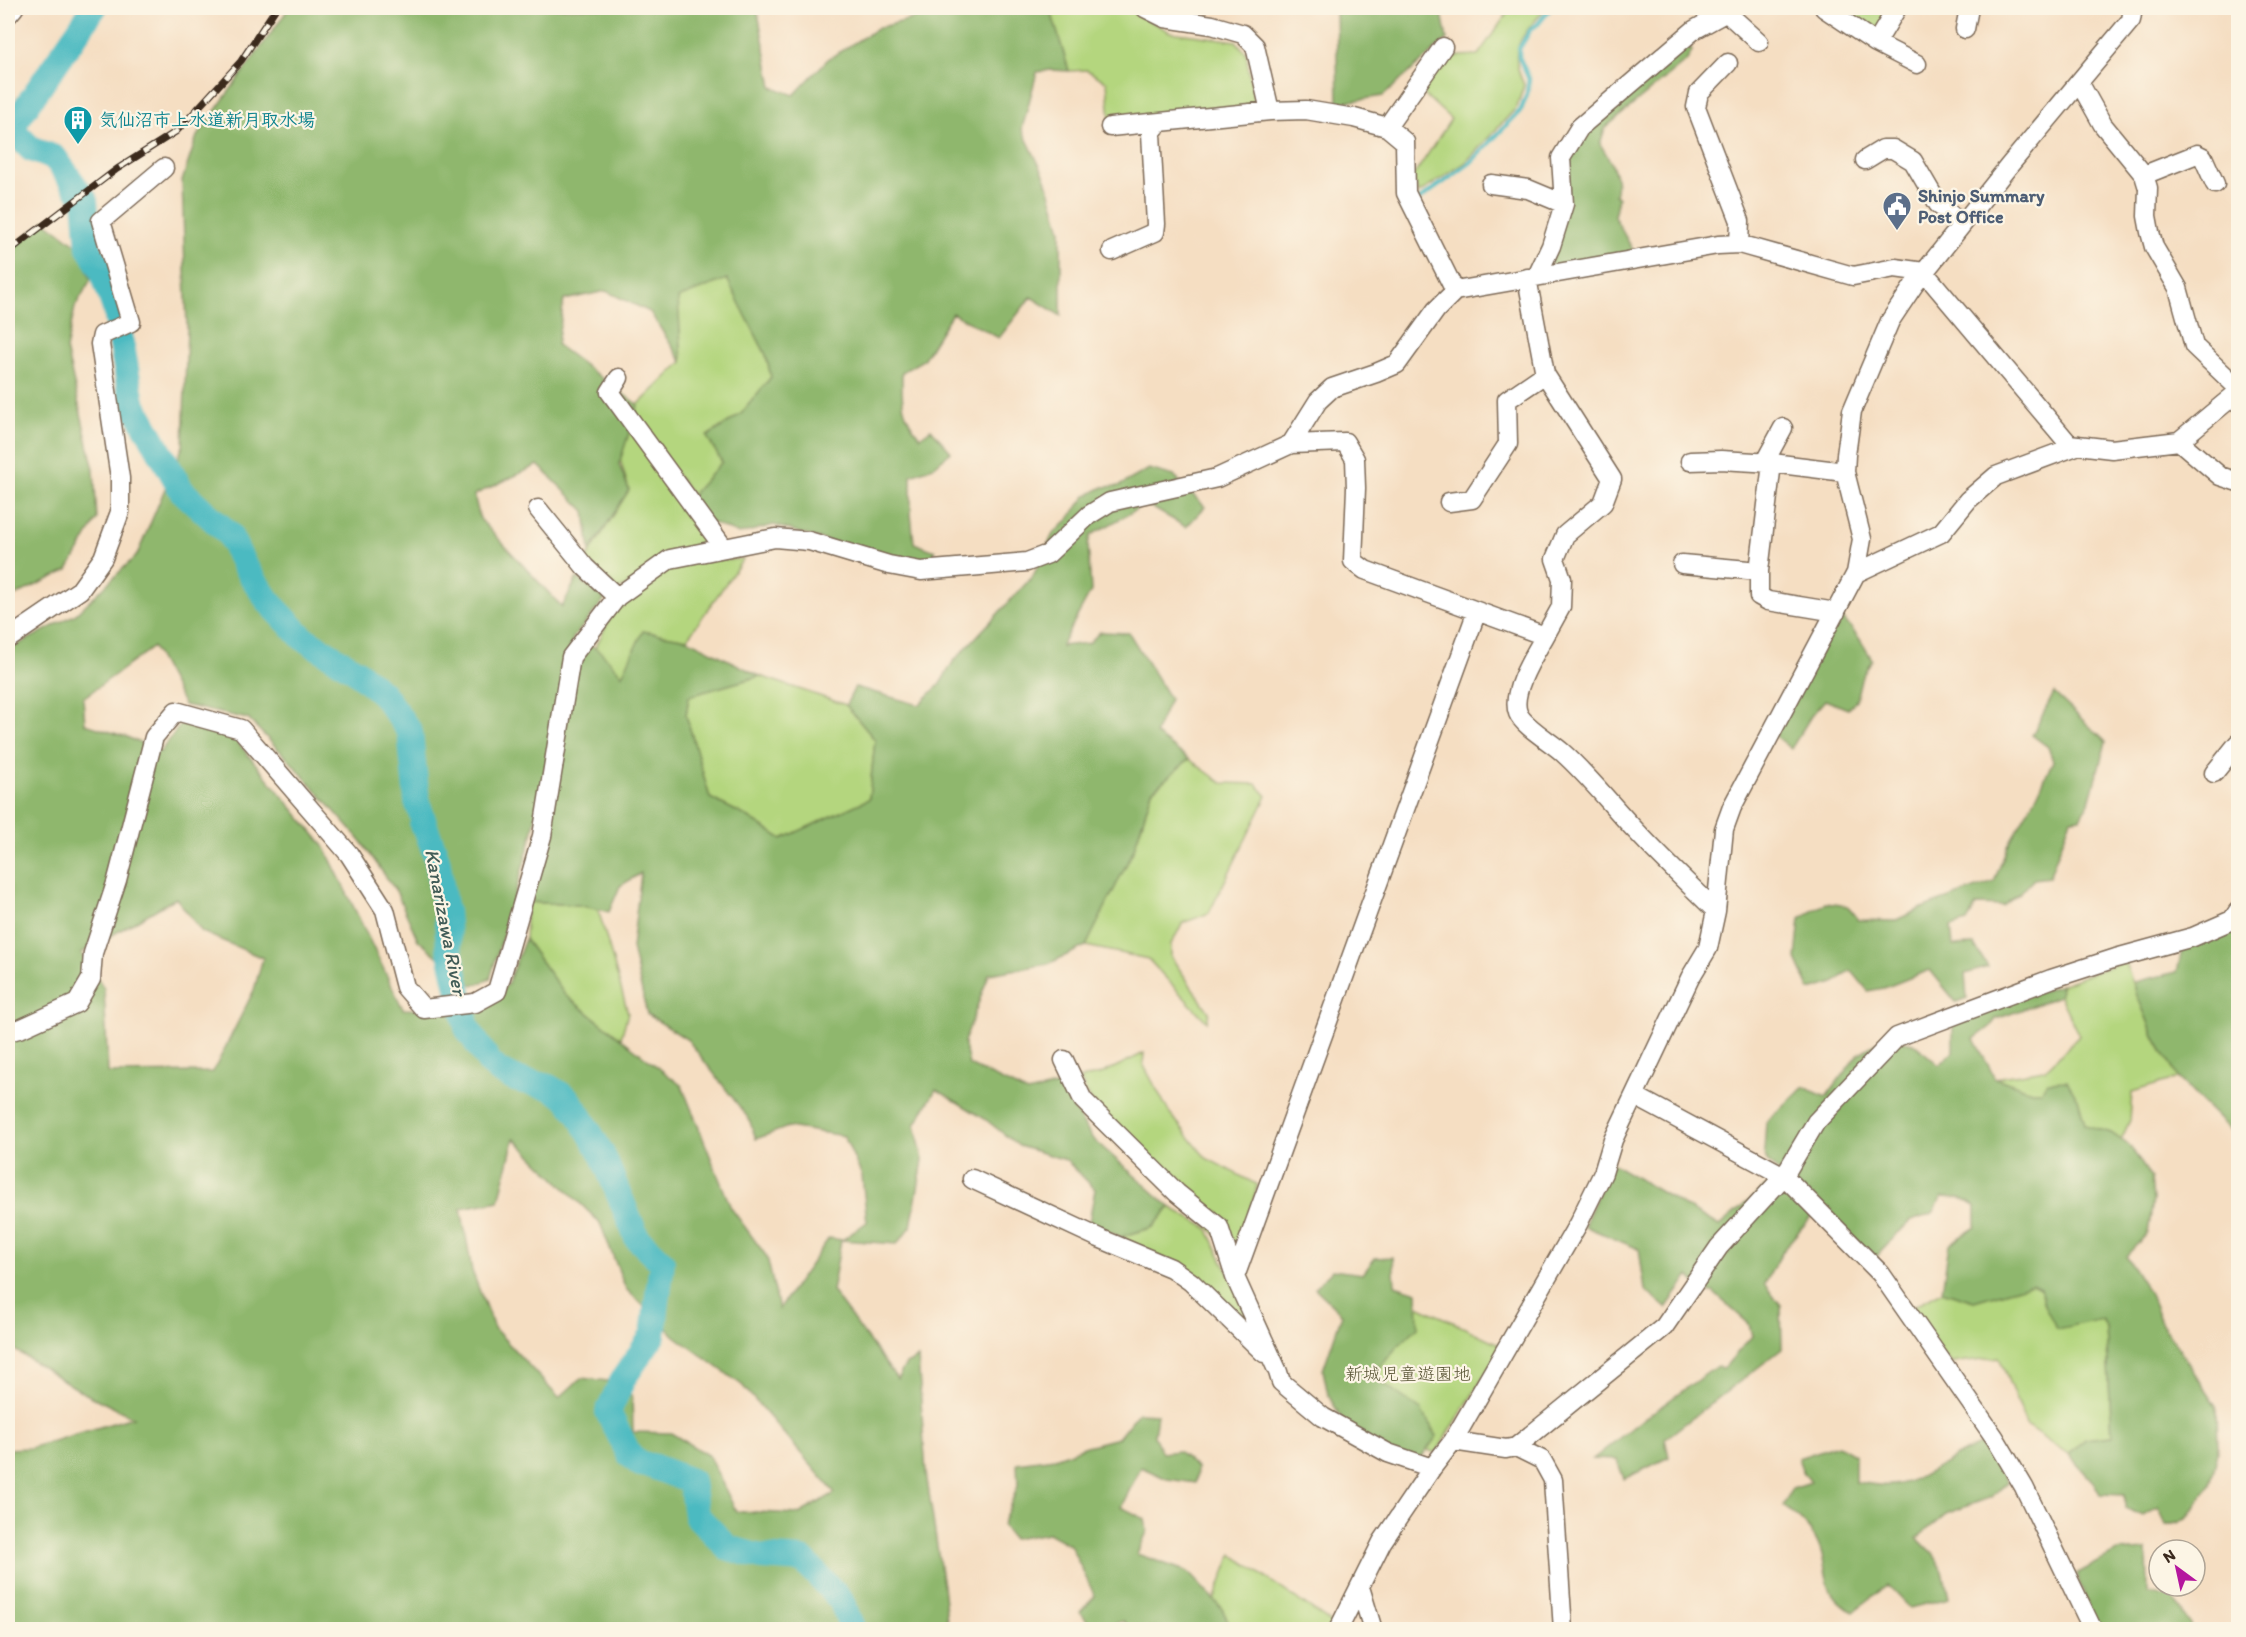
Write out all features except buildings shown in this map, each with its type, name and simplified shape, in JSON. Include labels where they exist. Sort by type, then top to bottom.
[{"type":"street","points":[[8,15],[14,8]]},
{"type":"street","points":[[1145,8],[1165,18],[1212,25],[1243,34],[1255,46],[1270,111]]},
{"type":"street","points":[[1824,8],[1876,43],[1917,64]]},
{"type":"street","points":[[1876,43],[1897,8]]},
{"type":"street","points":[[1965,29],[1969,8]]},
{"type":"street","points":[[1338,1629],[1382,1542],[1432,1468],[1453,1442],[1578,1224],[1603,1173],[1613,1140],[1690,978],[1708,948],[1716,911],[1724,829],[1732,807],[1856,573],[1862,540],[1845,472],[1852,411],[1890,321],[1924,272],[1962,224],[2131,20],[2133,8]]},
{"type":"street","points":[[1716,911],[1637,832],[1598,787],[1561,751],[1526,723],[1518,713],[1516,699],[1523,676],[1561,607],[1562,579],[1555,559],[1558,551],[1565,535],[1603,503],[1612,479],[1545,374],[1532,277],[1551,246],[1564,204],[1561,158],[1580,127],[1694,30],[1727,9],[1759,42]]},
{"type":"street","points":[[1387,127],[1443,47]]},
{"type":"street","points":[[1728,63],[1700,93],[1696,107],[1740,221],[1739,244]]},
{"type":"street","points":[[1291,444],[1318,401],[1332,388],[1397,364],[1436,310],[1455,291],[1718,245],[1739,244],[1852,276],[1895,268],[1924,272],[2069,444],[2112,449],[2179,441],[2238,390],[2194,346],[2178,288],[2154,247],[2146,216],[2148,188],[2144,175],[2103,125],[2079,82]]},
{"type":"street","points":[[1110,127],[1270,111],[1306,110],[1354,118],[1387,127],[1405,142],[1406,193],[1455,291]]},
{"type":"street","points":[[1112,250],[1155,232],[1151,133],[1159,123]]},
{"type":"street","points":[[1865,160],[1883,148],[1893,149],[1913,161],[1938,204],[1962,224]]},
{"type":"street","points":[[2144,175],[2197,154],[2204,157],[2216,184]]},
{"type":"street","points":[[8,639],[80,590],[103,558],[120,512],[120,478],[100,344],[102,335],[131,322],[101,221],[164,168]]},
{"type":"street","points":[[1491,184],[1528,189],[1564,204]]},
{"type":"street","points":[[1449,502],[1472,499],[1508,444],[1507,400],[1545,374]]},
{"type":"street","points":[[619,378],[610,392],[724,548]]},
{"type":"street","points":[[1783,428],[1768,463],[1759,596],[1768,601],[1836,612]]},
{"type":"street","points":[[2179,441],[2220,476],[2238,483]]},
{"type":"street","points":[[8,1032],[77,1003],[91,980],[93,953],[117,880],[154,737],[176,711],[242,729],[349,854],[385,910],[405,987],[424,1009],[475,1003],[496,991],[542,836],[571,657],[617,597],[670,559],[775,538],[809,541],[889,565],[921,571],[1027,562],[1048,554],[1089,515],[1110,502],[1217,478],[1291,444],[1345,442],[1355,459],[1353,561],[1365,570],[1545,636]]},
{"type":"street","points":[[1856,573],[1941,533],[1968,500],[1996,476],[2079,445]]},
{"type":"street","points":[[1689,461],[1768,463],[1845,472]]},
{"type":"street","points":[[538,509],[585,567],[617,597]]},
{"type":"street","points":[[1682,564],[1759,571]]},
{"type":"street","points":[[1235,1277],[1477,611]]},
{"type":"street","points":[[2214,773],[2238,743]]},
{"type":"street","points":[[1453,1442],[1506,1449],[1515,1447],[1664,1327],[1719,1247],[1784,1176],[1816,1122],[1897,1037],[2015,992],[2116,958],[2193,937],[2232,920],[2238,911]]},
{"type":"street","points":[[1064,1060],[1083,1100],[1177,1193],[1219,1227],[1235,1277],[1281,1382],[1323,1417],[1388,1453],[1432,1468]]},
{"type":"street","points":[[1635,1096],[1784,1176],[1881,1274],[1995,1438],[2024,1487],[2093,1629]]},
{"type":"street","points":[[972,1179],[1099,1238],[1171,1268],[1191,1282],[1272,1360]]},
{"type":"street","points":[[1515,1447],[1542,1460],[1553,1480],[1563,1629]]},
{"type":"street","points":[[1360,1587],[1373,1629]]},
{"type":"green space","points":[[289,8],[757,8],[772,87],[794,95],[828,59],[878,28],[953,8],[1050,8],[1069,71],[1037,72],[1022,129],[1046,179],[1061,230],[1061,316],[1031,297],[999,338],[952,313],[923,360],[902,372],[902,400],[909,421],[920,437],[931,429],[951,452],[933,467],[911,475],[914,543],[935,551],[930,564],[891,560],[774,525],[739,534],[679,509],[722,462],[707,437],[741,414],[771,377],[766,355],[727,279],[678,298],[682,362],[650,312],[606,291],[564,300],[557,345],[638,405],[619,464],[629,490],[590,551],[585,511],[538,465],[474,495],[480,519],[562,607],[577,578],[605,599],[573,638],[531,839],[490,979],[473,986],[418,940],[396,891],[360,840],[289,760],[248,719],[184,705],[153,647],[83,698],[85,724],[127,737],[160,752],[181,724],[234,738],[324,846],[403,1009],[474,1012],[507,985],[525,939],[565,995],[682,1086],[731,1208],[767,1257],[779,1309],[829,1238],[842,1240],[867,1222],[862,1176],[844,1136],[788,1127],[756,1139],[749,1119],[688,1040],[647,1014],[632,948],[641,873],[620,886],[609,912],[578,905],[527,902],[576,651],[584,640],[602,653],[622,675],[643,631],[687,639],[760,676],[689,696],[686,715],[710,798],[744,815],[782,839],[869,799],[875,740],[846,705],[855,687],[919,705],[940,684],[953,662],[1033,576],[1053,534],[1068,520],[1086,496],[1103,487],[1119,486],[1149,469],[1174,476],[1205,507],[1186,527],[1144,503],[1091,535],[1088,544],[1091,591],[1061,646],[1089,643],[1100,632],[1129,633],[1170,699],[1155,734],[1189,759],[1152,791],[1134,849],[1086,946],[1048,964],[989,974],[964,1042],[969,1065],[1028,1093],[1059,1085],[1092,1138],[1170,1207],[1153,1227],[1121,1237],[1089,1223],[1095,1189],[1066,1160],[1019,1146],[985,1119],[936,1089],[915,1125],[923,1160],[911,1227],[897,1244],[841,1240],[832,1291],[897,1379],[906,1364],[918,1358],[926,1473],[948,1629],[8,1629],[8,1449],[30,1448],[133,1417],[82,1392],[15,1350],[8,1350],[8,650],[76,614],[137,555],[183,446],[187,328],[182,181],[197,136]],"holes":[[[176,898],[202,932],[263,958],[254,990],[213,1072],[108,1073],[104,988],[81,953]],[[514,1138],[600,1223],[626,1289],[675,1336],[742,1385],[835,1493],[799,1514],[736,1511],[709,1456],[671,1433],[633,1432],[632,1396],[608,1381],[581,1378],[559,1398],[494,1328],[472,1271],[461,1208],[499,1201]]]},
{"type":"green space","points":[[1050,8],[1127,8],[1170,32],[1236,41],[1246,53],[1255,109],[1110,121],[1107,82],[1087,70],[1069,71]]},
{"type":"green space","points":[[1336,8],[1441,8],[1447,39],[1383,96],[1338,103]]},
{"type":"green space","points":[[1511,8],[1546,8],[1524,35],[1517,51],[1519,72],[1524,85],[1517,107],[1465,163],[1419,193],[1412,178],[1451,119],[1418,89],[1442,57],[1478,55]]},
{"type":"green space","points":[[1828,8],[1892,8],[1882,28],[1863,32]]},
{"type":"green space","points":[[1689,46],[1692,51],[1687,60],[1605,128],[1600,144],[1616,175],[1615,195],[1618,198],[1614,216],[1634,252],[1555,266],[1549,262],[1567,160],[1573,144],[1680,49]]},
{"type":"green space","points":[[45,221],[78,246],[91,279],[75,307],[66,349],[94,470],[97,519],[68,570],[8,599],[8,250]]},
{"type":"green space","points":[[727,278],[766,355],[771,377],[741,414],[707,436],[722,462],[692,495],[634,418],[638,405],[682,362],[677,297]]},
{"type":"green space","points":[[630,429],[686,501],[679,509],[697,516],[714,545],[617,590],[585,561],[629,490],[620,459]]},
{"type":"green space","points":[[743,559],[687,639],[643,631],[622,679],[595,648],[618,603],[674,562]]},
{"type":"green space","points":[[1840,615],[1859,638],[1872,659],[1861,679],[1856,700],[1848,709],[1825,700],[1811,716],[1791,749],[1775,736]]},
{"type":"green space","points":[[760,676],[846,705],[875,740],[869,799],[782,839],[744,815],[710,798],[686,715],[689,696]]},
{"type":"green space","points":[[2054,693],[2106,742],[2089,802],[2080,818],[2071,819],[2049,877],[2034,879],[2003,906],[1976,905],[1967,922],[1951,927],[1953,946],[1974,945],[1988,967],[1965,974],[1967,998],[1956,1002],[1930,970],[1884,988],[1868,991],[1851,970],[1834,983],[1810,990],[1796,959],[1800,918],[1826,903],[1848,906],[1859,920],[1894,921],[1927,906],[1994,882],[2007,847],[2037,795],[2053,761],[2048,747],[2032,735]]},
{"type":"green space","points":[[1189,759],[1222,783],[1256,784],[1267,796],[1209,913],[1183,923],[1171,944],[1171,957],[1209,1012],[1207,1022],[1148,959],[1086,946],[1134,849],[1152,791]]},
{"type":"green space","points":[[527,902],[578,905],[598,909],[628,1013],[621,1038],[565,995],[525,939]]},
{"type":"green space","points":[[2238,923],[2238,1135],[2228,1128],[2178,1078],[2155,1038],[2136,993],[2134,982],[2177,972],[2183,946]]},
{"type":"green space","points":[[2124,961],[2154,1036],[2178,1078],[2132,1092],[2130,1120],[2121,1140],[2111,1133],[2085,1125],[2078,1099],[2031,1091],[1995,1078],[2045,1070],[2079,1036],[2060,996],[2061,985]]},
{"type":"green space","points":[[2061,985],[2060,996],[1996,1019],[1990,1027],[1974,1039],[1995,1078],[2031,1091],[2041,1091],[2048,1082],[2067,1081],[2078,1099],[2085,1125],[2111,1133],[2130,1146],[2151,1178],[2153,1200],[2148,1233],[2126,1256],[2149,1292],[2161,1322],[2217,1407],[2218,1452],[2210,1485],[2187,1519],[2166,1525],[2159,1507],[2143,1516],[2125,1508],[2125,1495],[2100,1494],[2094,1483],[2069,1455],[2084,1439],[2112,1436],[2106,1327],[2102,1319],[2057,1329],[2044,1305],[2040,1288],[2032,1284],[1974,1301],[1942,1291],[1949,1244],[1976,1227],[1976,1206],[1960,1198],[1942,1197],[1933,1213],[1909,1222],[1875,1258],[1767,1161],[1764,1152],[1766,1122],[1804,1087],[1826,1097],[1858,1054],[1886,1037],[1913,1043],[1939,1065],[1953,1052],[1953,1025],[1987,1009]]},
{"type":"green space","points":[[1144,1053],[1143,1064],[1169,1112],[1206,1158],[1258,1185],[1235,1255],[1089,1098],[1080,1079],[1101,1074]]},
{"type":"green space","points":[[1611,1163],[1719,1226],[1778,1176],[1812,1216],[1786,1246],[1764,1284],[1781,1305],[1782,1349],[1665,1439],[1669,1457],[1624,1479],[1617,1460],[1593,1459],[1638,1423],[1717,1366],[1723,1369],[1752,1336],[1749,1324],[1713,1292],[1704,1291],[1689,1276],[1666,1308],[1645,1290],[1639,1249],[1584,1226]]},
{"type":"green space","points":[[1170,1207],[1207,1228],[1260,1339],[1178,1266],[1121,1237],[1153,1227]]},
{"type":"green space","points":[[1393,1257],[1395,1285],[1417,1292],[1418,1327],[1396,1348],[1373,1376],[1421,1410],[1437,1436],[1413,1469],[1346,1426],[1328,1395],[1323,1370],[1342,1314],[1315,1288],[1332,1270],[1363,1274],[1375,1258]]},
{"type":"green space","points":[[2032,1284],[2040,1288],[2044,1305],[2102,1318],[2106,1327],[2112,1436],[2084,1439],[2069,1455],[2026,1425],[1999,1357],[1951,1363],[1901,1313],[1942,1291],[1974,1301]]},
{"type":"green space","name":"新城児童遊園地","points":[[1414,1304],[1503,1346],[1436,1453],[1379,1433],[1358,1332]]},
{"type":"green space","points":[[1138,1413],[1157,1414],[1154,1436],[1162,1453],[1178,1451],[1197,1468],[1196,1483],[1167,1479],[1141,1467],[1121,1507],[1145,1519],[1147,1532],[1137,1554],[1188,1572],[1222,1609],[1232,1629],[1129,1629],[1124,1621],[1094,1629],[1080,1612],[1095,1596],[1070,1545],[1048,1533],[1013,1539],[1002,1525],[1018,1486],[1017,1463],[1055,1458],[1118,1438]]},
{"type":"green space","points":[[1987,1442],[2008,1482],[1991,1497],[1946,1514],[1917,1538],[1934,1555],[1943,1571],[1949,1598],[1910,1608],[1888,1585],[1854,1611],[1835,1597],[1827,1582],[1822,1554],[1815,1538],[1803,1522],[1783,1506],[1792,1488],[1811,1482],[1803,1472],[1798,1458],[1838,1445],[1855,1455],[1855,1482],[1888,1485],[1918,1478]]},
{"type":"green space","points":[[2147,1550],[2147,1598],[2173,1598],[2190,1623],[2190,1629],[2099,1629],[2076,1574],[2117,1552]]},
{"type":"green space","points":[[1232,1554],[1334,1625],[1331,1630],[1246,1630],[1243,1627],[1232,1629],[1222,1609],[1214,1601]]},
{"type":"waterway","points":[[8,133],[94,8]]},
{"type":"waterway","points":[[1420,199],[1470,163],[1521,110],[1527,94],[1529,79],[1519,57],[1519,49],[1531,29],[1551,8]]},
{"type":"waterway","name":"Kanarizawa River","points":[[11,128],[31,149],[55,158],[85,200],[89,248],[102,270],[116,312],[132,402],[182,491],[229,534],[244,565],[268,601],[303,638],[356,671],[383,694],[410,732],[417,801],[424,822],[422,825],[425,826],[438,863],[446,910],[449,948],[467,1028],[490,1063],[499,1071],[515,1079],[549,1087],[567,1098],[602,1154],[637,1238],[662,1262],[653,1335],[623,1379],[608,1412],[629,1454],[640,1464],[652,1466],[691,1481],[696,1515],[728,1548],[761,1557],[803,1560],[841,1600],[853,1630]]},
{"type":"railway","points":[[8,252],[117,169],[177,131],[241,61],[276,8]]},
{"type":"place","name":"気仙沼市上水道新月取水場","points":[[78,146]]},
{"type":"place","name":"Shinjo Summary Post Office","points":[[1897,232]]}]
